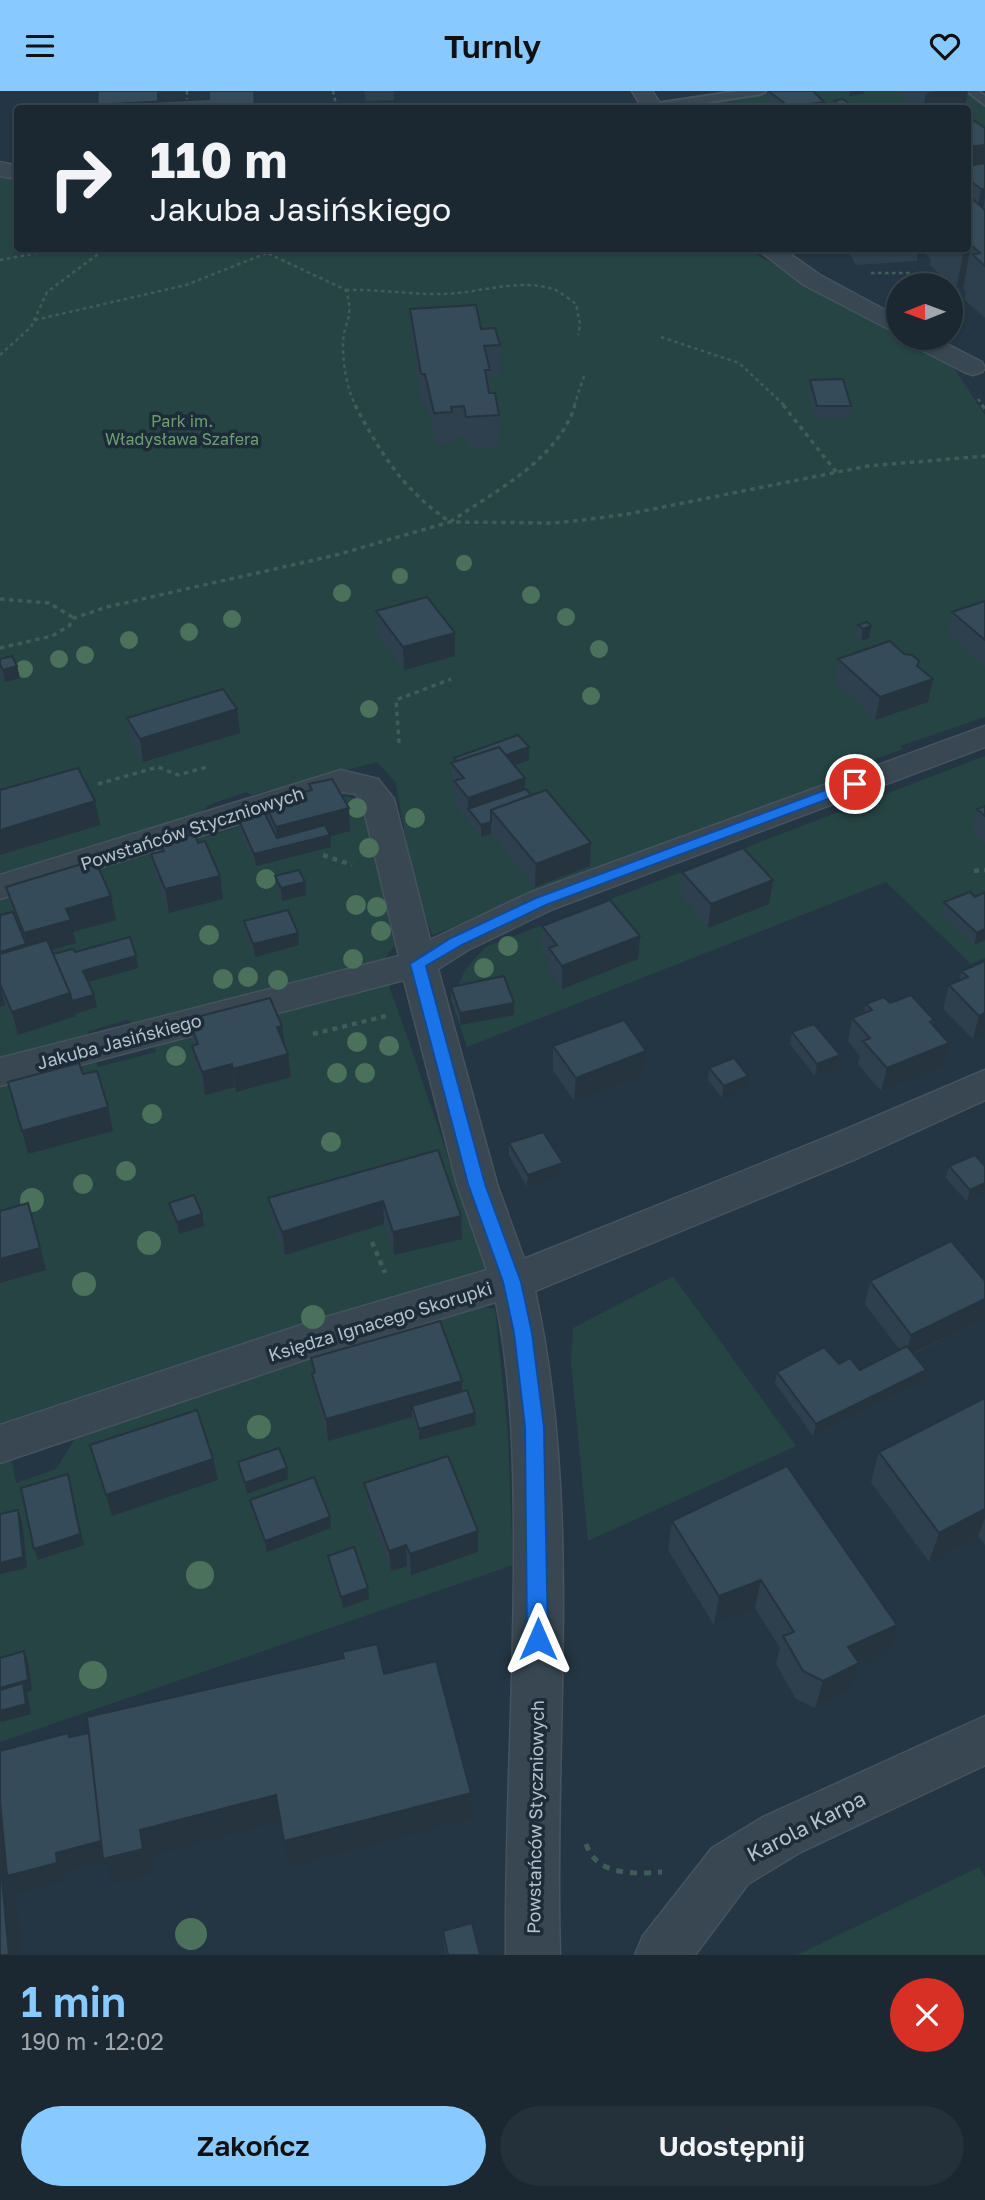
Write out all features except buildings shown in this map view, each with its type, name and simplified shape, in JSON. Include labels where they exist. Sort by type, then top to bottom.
[{"type":"street","points":[[773,252],[812,280],[886,320]]},
{"type":"street","points":[[941,350],[979,369]]},
{"type":"street","name":"Jakuba Jasińskiego","points":[[0,1072],[418,964],[456,941],[541,901],[985,736]]},
{"type":"street","name":"Powstańców Styczniowych","points":[[0,887],[341,781],[366,786],[378,799],[428,1005],[477,1184],[512,1282],[523,1333],[534,1427],[538,1663],[531,1868],[533,1955]]},
{"type":"street","name":"Księdza Ignacego Skorupki","points":[[0,1444],[316,1338],[476,1289],[512,1282],[844,1147],[985,1084]]},
{"type":"street","name":"Karola Karpa","points":[[662,1955],[730,1866],[781,1835],[985,1739]]},
{"type":"lane","points":[[649,102],[761,91]]},
{"type":"lane","points":[[972,91],[985,101]]},
{"type":"path","points":[[0,260],[44,252]]},
{"type":"path","points":[[0,355],[31,327],[47,292],[100,252]]},
{"type":"path","points":[[259,252],[267,253],[346,290],[383,289],[444,294],[505,287],[551,288],[576,304],[580,324],[578,335]]},
{"type":"path","points":[[35,320],[186,285],[267,253]]},
{"type":"path","points":[[346,290],[352,310],[344,344],[351,398],[384,459],[429,509],[450,522]]},
{"type":"path","points":[[661,337],[739,363],[793,414],[837,473]]},
{"type":"path","points":[[450,522],[536,463],[569,424],[584,376]]},
{"type":"path","points":[[74,618],[107,607],[336,555],[450,522],[554,523],[837,473],[867,465],[985,456]]},
{"type":"path","points":[[0,599],[32,599],[50,603],[67,611],[74,618]]},
{"type":"path","points":[[0,648],[60,633],[71,626],[74,618]]},
{"type":"path","points":[[399,743],[396,700],[451,679]]},
{"type":"path","points":[[97,784],[159,767],[178,775],[207,767]]},
{"type":"path","points":[[974,871],[985,870]]},
{"type":"path","points":[[313,1034],[428,1005]]},
{"type":"path","points":[[585,1832],[587,1849],[596,1861],[622,1873],[730,1866]]},
{"type":"green space","points":[[784,91],[966,91],[985,105],[985,237],[971,225],[971,105],[689,105]]},
{"type":"green space","name":"Park im. Władysława Szafera","points":[[0,175],[14,177],[14,252],[755,252],[886,327],[886,350],[928,350],[950,362],[985,415],[985,717],[900,746],[903,749],[875,759],[880,766],[432,935],[411,871],[396,783],[377,762],[252,795],[246,792],[209,805],[199,814],[0,879]]},
{"type":"green space","points":[[985,756],[985,958],[971,964],[886,882],[467,1047],[451,999],[466,969],[485,947]]},
{"type":"green space","points":[[343,796],[358,800],[367,808],[372,819],[378,873],[396,943],[379,966],[141,1027],[127,1020],[89,1031],[86,1041],[0,1063],[0,898]]},
{"type":"green space","points":[[388,984],[488,1271],[0,1426],[0,1082],[94,1058],[98,1067],[156,1052],[154,1044]]},
{"type":"green space","points":[[673,1276],[796,1446],[588,1541],[571,1362],[573,1328]]},
{"type":"green space","points":[[475,1305],[495,1309],[508,1434],[513,1565],[0,1742],[0,1460],[11,1457],[16,1483],[56,1469],[79,1432],[311,1359],[322,1348]]},
{"type":"green space","points":[[979,1867],[985,1877],[985,1955],[797,1955]]},
{"type":"route","points":[[538,1639],[534,1427],[523,1333],[512,1282],[477,1184],[418,964],[456,941],[541,901],[855,784]]}]
